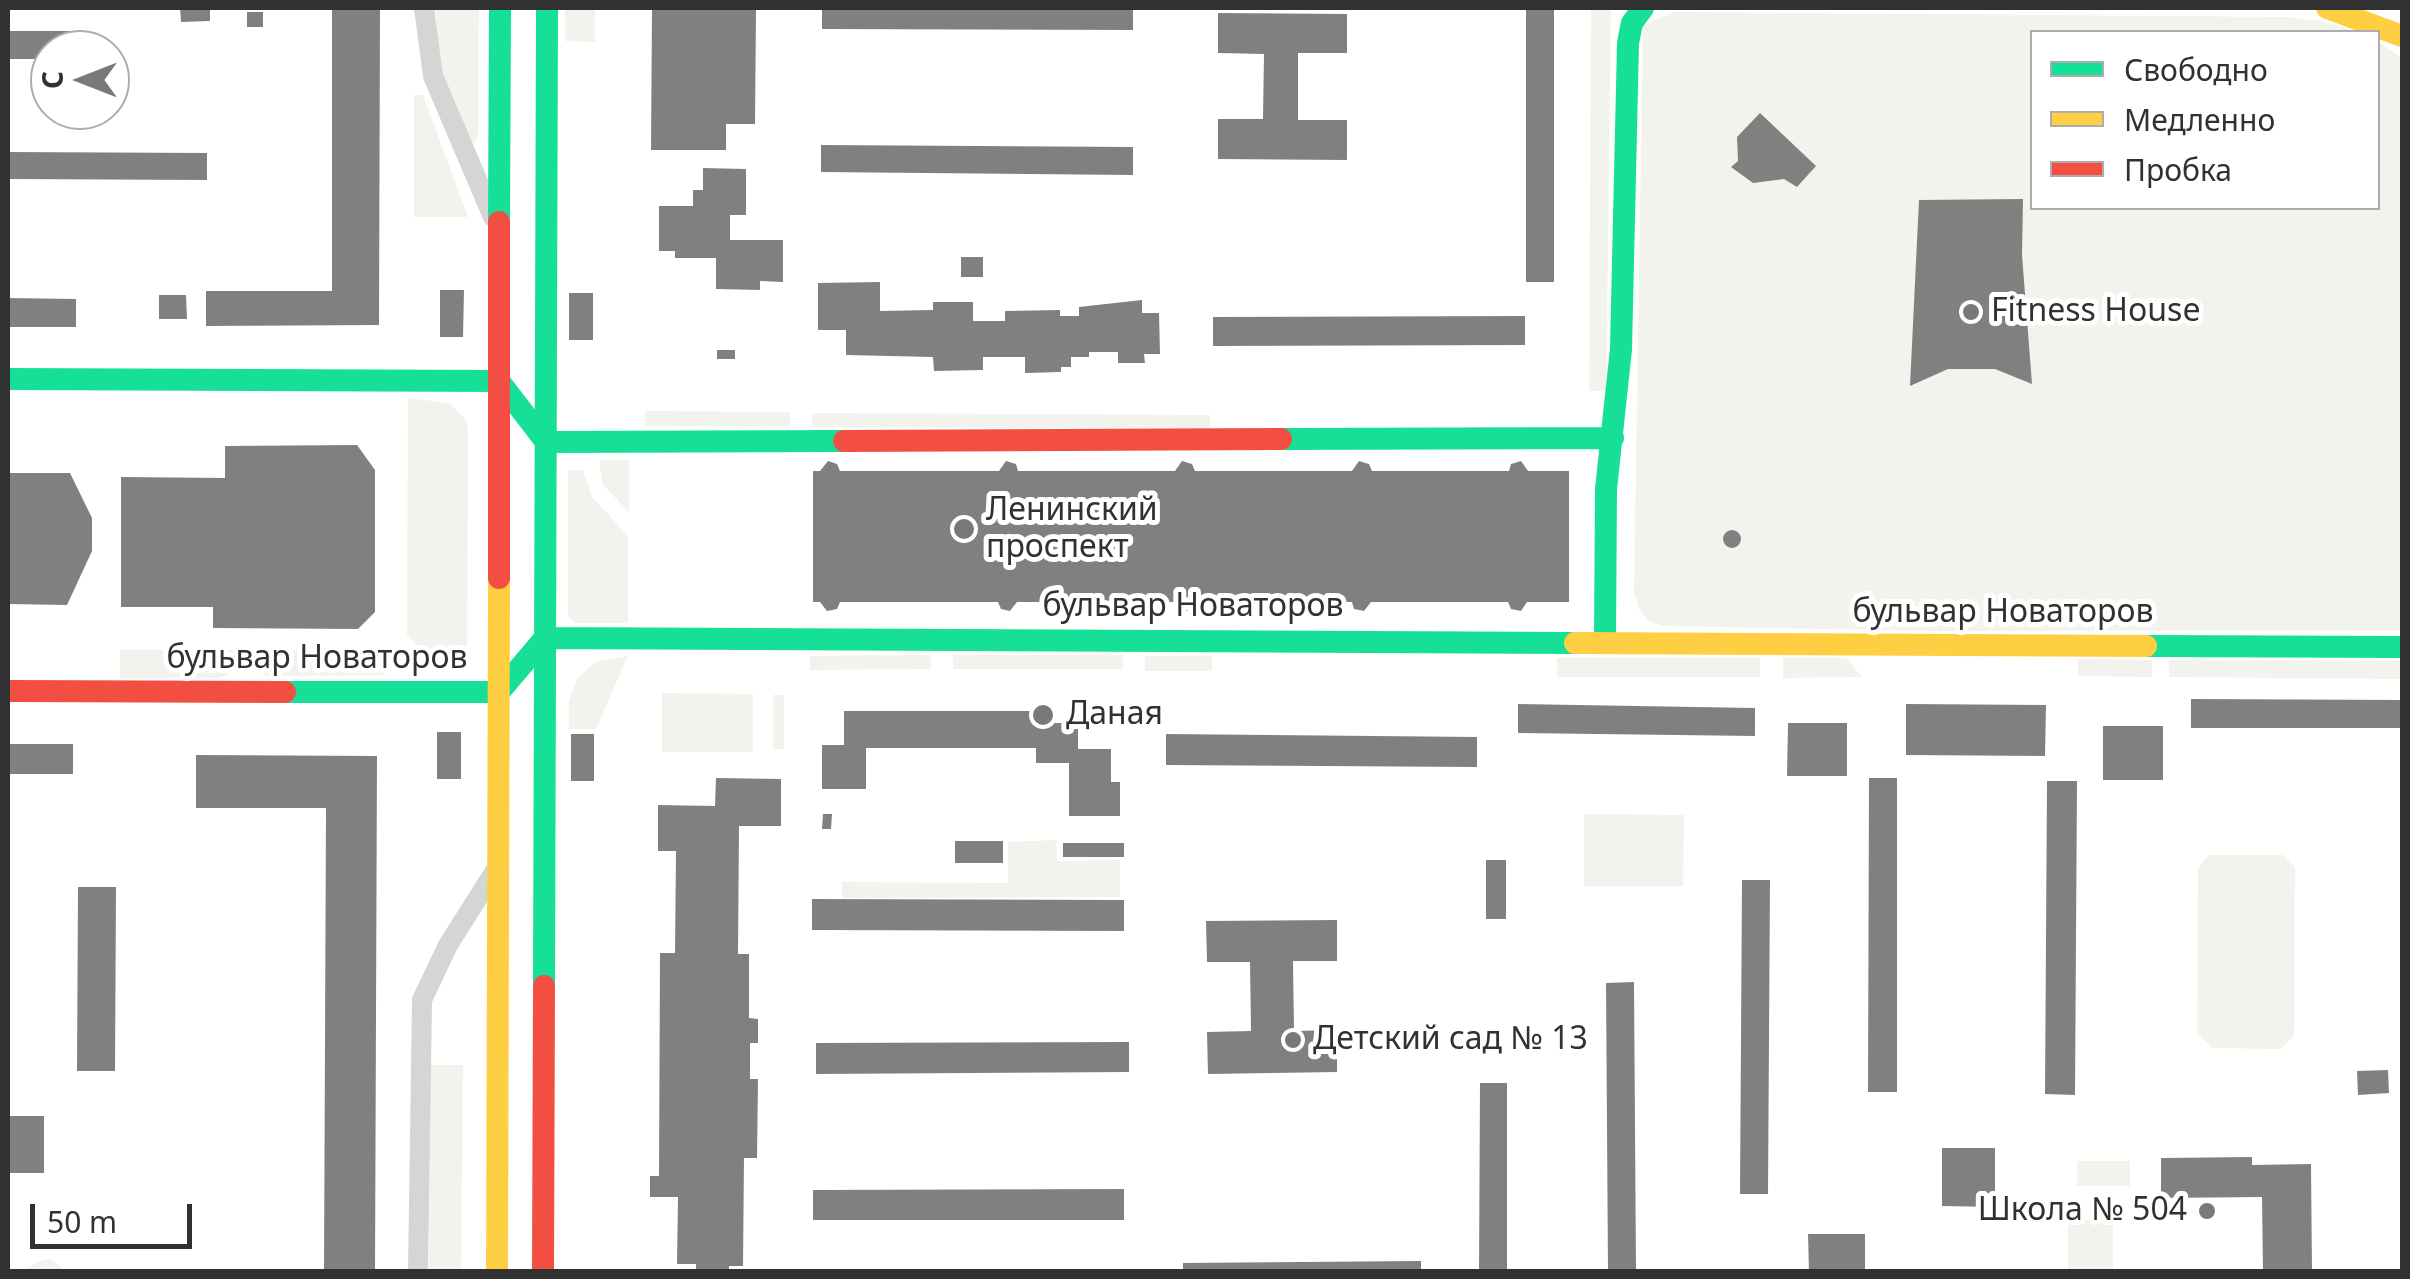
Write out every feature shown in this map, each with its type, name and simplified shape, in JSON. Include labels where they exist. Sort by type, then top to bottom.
[{"type":"street","points":[[424,8],[427,55],[433,76],[499,231]]},
{"type":"street","points":[[498,1272],[500,8]]},
{"type":"street","points":[[543,1272],[547,8]]},
{"type":"street","points":[[1605,640],[1606,489],[1621,349],[1628,43],[1632,23],[1643,8]]},
{"type":"street","points":[[2327,8],[2358,16],[2402,36]]},
{"type":"street","points":[[8,379],[499,381]]},
{"type":"street","points":[[499,381],[546,442]]},
{"type":"street","points":[[499,442],[1613,438]]},
{"type":"street","points":[[498,638],[545,638]]},
{"type":"street","name":"бульвар Новаторов","points":[[8,691],[498,692],[545,638],[2402,646]]},
{"type":"street","points":[[418,1272],[422,1000],[448,944],[498,865]]},
{"type":"shaded area","points":[[435,8],[479,8],[478,137],[471,144],[441,74]]},
{"type":"shaded area","points":[[565,8],[595,8],[595,42],[565,41]]},
{"type":"shaded area","points":[[1591,8],[1611,8],[1606,391],[1589,391]]},
{"type":"shaded area","points":[[1674,12],[2283,17],[2322,21],[2351,30],[2030,30],[2030,210],[2380,210],[2380,42],[2402,58],[2402,630],[1931,631],[1663,626],[1649,621],[1639,609],[1634,591],[1643,25]]},
{"type":"shaded area","points":[[414,95],[423,95],[468,217],[414,217]]},
{"type":"shaded area","points":[[408,398],[448,403],[465,418],[468,429],[467,661],[455,672],[455,662],[430,659],[407,635]]},
{"type":"shaded area","points":[[645,411],[790,412],[790,426],[645,426]]},
{"type":"shaded area","points":[[812,413],[1210,415],[1210,429],[812,427]]},
{"type":"shaded area","points":[[599,460],[629,460],[629,512],[603,485]]},
{"type":"shaded area","points":[[568,470],[583,470],[592,497],[628,536],[628,623],[574,623],[568,616]]},
{"type":"shaded area","points":[[120,650],[236,650],[236,664],[226,676],[217,678],[120,678]]},
{"type":"shaded area","points":[[249,650],[385,651],[385,675],[266,676],[249,663]]},
{"type":"shaded area","points":[[931,655],[931,669],[810,670],[810,656]]},
{"type":"shaded area","points":[[953,655],[1123,655],[1123,669],[953,669]]},
{"type":"shaded area","points":[[628,656],[596,729],[569,729],[569,702],[577,678],[596,662]]},
{"type":"shaded area","points":[[1145,656],[1212,656],[1212,671],[1145,671]]},
{"type":"shaded area","points":[[1557,658],[1760,658],[1760,677],[1557,677]]},
{"type":"shaded area","points":[[1783,658],[1846,658],[1862,677],[1783,678]]},
{"type":"shaded area","points":[[2078,659],[2152,660],[2152,677],[2078,676]]},
{"type":"shaded area","points":[[2169,660],[2402,661],[2402,679],[2169,677]]},
{"type":"shaded area","points":[[662,693],[753,694],[753,752],[662,752]]},
{"type":"shaded area","points":[[773,695],[784,695],[784,749],[773,749]]},
{"type":"shaded area","points":[[1584,814],[1684,815],[1683,886],[1584,886]]},
{"type":"shaded area","points":[[1056,840],[1057,861],[1120,860],[1120,897],[842,898],[842,882],[1008,883],[1008,842]]},
{"type":"shaded area","points":[[2209,855],[2283,855],[2295,867],[2294,1035],[2281,1049],[2213,1048],[2197,1033],[2198,868]]},
{"type":"shaded area","points":[[430,1065],[463,1065],[461,1271],[429,1272]]},
{"type":"shaded area","points":[[2077,1161],[2130,1161],[2130,1186],[2077,1186]]},
{"type":"shaded area","points":[[2068,1220],[2113,1220],[2113,1271],[2068,1271]]},
{"type":"shaded area","points":[[44,1259],[52,1260],[65,1271],[22,1271]]},
{"type":"building","points":[[180,8],[210,8],[210,21],[181,22]]},
{"type":"building","points":[[332,8],[380,8],[379,325],[206,326],[206,291],[332,291]]},
{"type":"building","points":[[652,8],[756,8],[755,124],[726,124],[726,150],[651,150]]},
{"type":"building","points":[[822,8],[1133,8],[1133,30],[822,29]]},
{"type":"building","points":[[1526,8],[1554,8],[1554,282],[1526,282]]},
{"type":"building","points":[[247,12],[263,12],[263,27],[247,27]]},
{"type":"building","points":[[1218,13],[1347,14],[1347,53],[1298,53],[1298,120],[1347,120],[1347,160],[1218,159],[1218,119],[1263,119],[1264,54],[1218,53]]},
{"type":"building","points":[[8,31],[30,31],[30,59],[8,59]]},
{"type":"building","points":[[1760,113],[1816,166],[1797,187],[1784,179],[1753,183],[1731,167],[1738,161],[1737,137]]},
{"type":"building","points":[[821,145],[1133,147],[1133,175],[821,172]]},
{"type":"building","points":[[8,152],[207,153],[207,180],[8,179]]},
{"type":"building","points":[[703,168],[746,169],[746,215],[730,215],[730,240],[783,240],[783,282],[760,281],[760,290],[716,289],[716,258],[675,258],[675,251],[659,251],[659,206],[693,206],[693,190],[703,190]]},
{"type":"building","name":"Fitness House","points":[[2023,199],[2022,255],[2032,384],[1995,369],[1948,369],[1910,386],[1919,200]]},
{"type":"building","points":[[961,257],[983,257],[983,277],[961,277]]},
{"type":"building","points":[[880,282],[880,311],[933,310],[933,302],[973,302],[973,321],[1005,321],[1005,311],[1060,310],[1060,316],[1079,316],[1079,307],[1142,300],[1142,313],[1159,313],[1160,354],[1144,354],[1145,363],[1118,363],[1118,352],[1089,352],[1089,357],[1071,357],[1071,367],[1061,367],[1061,372],[1025,373],[1025,357],[983,357],[983,370],[934,371],[933,357],[846,355],[846,330],[818,330],[818,283]]},
{"type":"building","points":[[440,290],[464,290],[463,337],[440,337]]},
{"type":"building","points":[[569,293],[593,293],[593,340],[569,340]]},
{"type":"building","points":[[159,295],[186,295],[187,319],[159,319]]},
{"type":"building","points":[[8,298],[76,299],[76,327],[8,327]]},
{"type":"building","points":[[1525,316],[1525,345],[1213,346],[1213,317]]},
{"type":"building","points":[[717,350],[735,350],[735,359],[717,359]]},
{"type":"building","points":[[357,445],[375,470],[375,612],[358,629],[213,628],[213,607],[121,607],[121,477],[225,478],[225,446]]},
{"type":"building","points":[[828,461],[837,464],[840,471],[999,471],[1006,461],[1016,464],[1018,471],[1175,471],[1182,461],[1192,464],[1195,471],[1352,471],[1359,461],[1369,464],[1372,471],[1509,471],[1511,464],[1521,461],[1528,471],[1569,471],[1569,602],[1527,602],[1521,611],[1511,609],[1508,602],[1371,602],[1364,611],[1354,609],[1352,602],[1194,602],[1187,611],[1177,609],[1174,602],[1017,602],[1010,611],[1001,609],[998,602],[840,602],[837,609],[827,611],[820,602],[813,602],[813,471],[820,471]]},
{"type":"building","points":[[8,473],[70,473],[92,518],[92,551],[67,605],[8,604]]},
{"type":"building","points":[[1732,530],[1739,532],[1739,546],[1732,548],[1725,546],[1723,539],[1725,532]]},
{"type":"building","points":[[2191,699],[2402,700],[2402,728],[2191,728]]},
{"type":"building","points":[[1518,704],[1755,708],[1755,736],[1518,733]]},
{"type":"building","points":[[1906,704],[2046,705],[2045,756],[1906,755]]},
{"type":"building","points":[[844,711],[1047,711],[1047,723],[1078,723],[1078,749],[1111,749],[1111,782],[1120,782],[1120,816],[1069,816],[1069,763],[1036,763],[1036,748],[866,748],[866,789],[822,789],[822,745],[844,745]]},
{"type":"building","points":[[1788,723],[1847,723],[1847,776],[1787,776]]},
{"type":"building","points":[[2103,726],[2163,726],[2163,780],[2103,780]]},
{"type":"building","points":[[437,732],[461,732],[461,779],[437,779]]},
{"type":"building","points":[[571,734],[594,734],[594,781],[571,781]]},
{"type":"building","points":[[1166,734],[1477,737],[1477,767],[1166,765]]},
{"type":"building","points":[[8,744],[73,744],[73,774],[8,774]]},
{"type":"building","points":[[196,755],[377,756],[375,1272],[324,1272],[326,808],[196,808]]},
{"type":"building","points":[[716,778],[781,779],[781,826],[739,826],[738,954],[749,954],[749,1018],[758,1019],[758,1043],[750,1043],[750,1079],[758,1079],[757,1158],[744,1158],[743,1266],[729,1266],[729,1272],[696,1272],[696,1264],[677,1264],[678,1197],[650,1197],[650,1176],[659,1176],[660,953],[675,953],[676,851],[658,851],[658,805],[715,806]]},
{"type":"building","points":[[1869,778],[1897,778],[1897,1092],[1868,1092]]},
{"type":"building","points":[[2047,781],[2077,781],[2075,1095],[2045,1094]]},
{"type":"building","points":[[823,814],[832,814],[831,829],[822,829]]},
{"type":"building","points":[[955,841],[1003,841],[1003,863],[955,863]]},
{"type":"building","points":[[1063,843],[1124,843],[1124,857],[1063,857]]},
{"type":"building","points":[[1486,860],[1506,860],[1506,919],[1486,919]]},
{"type":"building","points":[[1742,880],[1770,880],[1768,1194],[1740,1194]]},
{"type":"building","points":[[78,887],[116,887],[115,1071],[77,1071]]},
{"type":"building","points":[[812,899],[1124,900],[1124,931],[812,930]]},
{"type":"building","points":[[1337,920],[1337,961],[1293,961],[1294,1031],[1337,1030],[1337,1072],[1208,1074],[1207,1032],[1251,1031],[1250,962],[1207,962],[1206,921]]},
{"type":"building","points":[[1634,982],[1636,1272],[1608,1272],[1606,983]]},
{"type":"building","points":[[1129,1042],[1129,1072],[816,1074],[816,1043]]},
{"type":"building","points":[[2388,1070],[2389,1093],[2358,1095],[2357,1071]]},
{"type":"building","points":[[1480,1083],[1507,1083],[1507,1272],[1479,1272]]},
{"type":"building","points":[[8,1116],[44,1116],[44,1173],[8,1173]]},
{"type":"building","points":[[1942,1148],[1995,1148],[1995,1207],[1942,1206]]},
{"type":"building","points":[[2252,1157],[2252,1165],[2311,1164],[2312,1272],[2263,1272],[2262,1197],[2161,1198],[2161,1158]]},
{"type":"building","points":[[1124,1189],[1124,1220],[813,1220],[813,1190]]},
{"type":"building","points":[[1808,1234],[1865,1234],[1865,1272],[1809,1272]]},
{"type":"building","points":[[1421,1261],[1421,1272],[1183,1272],[1183,1263]]},
{"type":"traffic: fast","points":[[499,222],[500,8]]},
{"type":"traffic: fast","points":[[544,986],[547,8]]},
{"type":"traffic: fast","points":[[1605,640],[1606,489],[1621,349],[1628,43],[1632,23],[1643,8]]},
{"type":"traffic: fast","points":[[8,379],[499,381],[546,442],[844,441]]},
{"type":"traffic: fast","points":[[1281,439],[1613,438]]},
{"type":"traffic: fast","points":[[285,692],[499,692],[545,638],[1575,643]]},
{"type":"traffic: fast","points":[[2146,646],[2402,647]]},
{"type":"traffic: slow","points":[[2327,8],[2402,36]]},
{"type":"traffic: slow","points":[[497,1272],[499,578]]},
{"type":"traffic: slow","points":[[1575,643],[2146,646]]},
{"type":"traffic: jam","points":[[499,222],[499,578]]},
{"type":"traffic: jam","points":[[844,441],[1281,439]]},
{"type":"traffic: jam","points":[[8,691],[285,692]]},
{"type":"traffic: jam","points":[[543,1272],[544,986]]},
{"type":"place","name":"Fitness House","points":[[1971,312]]},
{"type":"place","name":"Ленинский проспект","points":[[964,529]]},
{"type":"place","name":"Даная","points":[[1043,715]]},
{"type":"place","name":"Детский сад № 13","points":[[1293,1040]]},
{"type":"place","name":"Школа № 504","points":[[2207,1211]]}]
